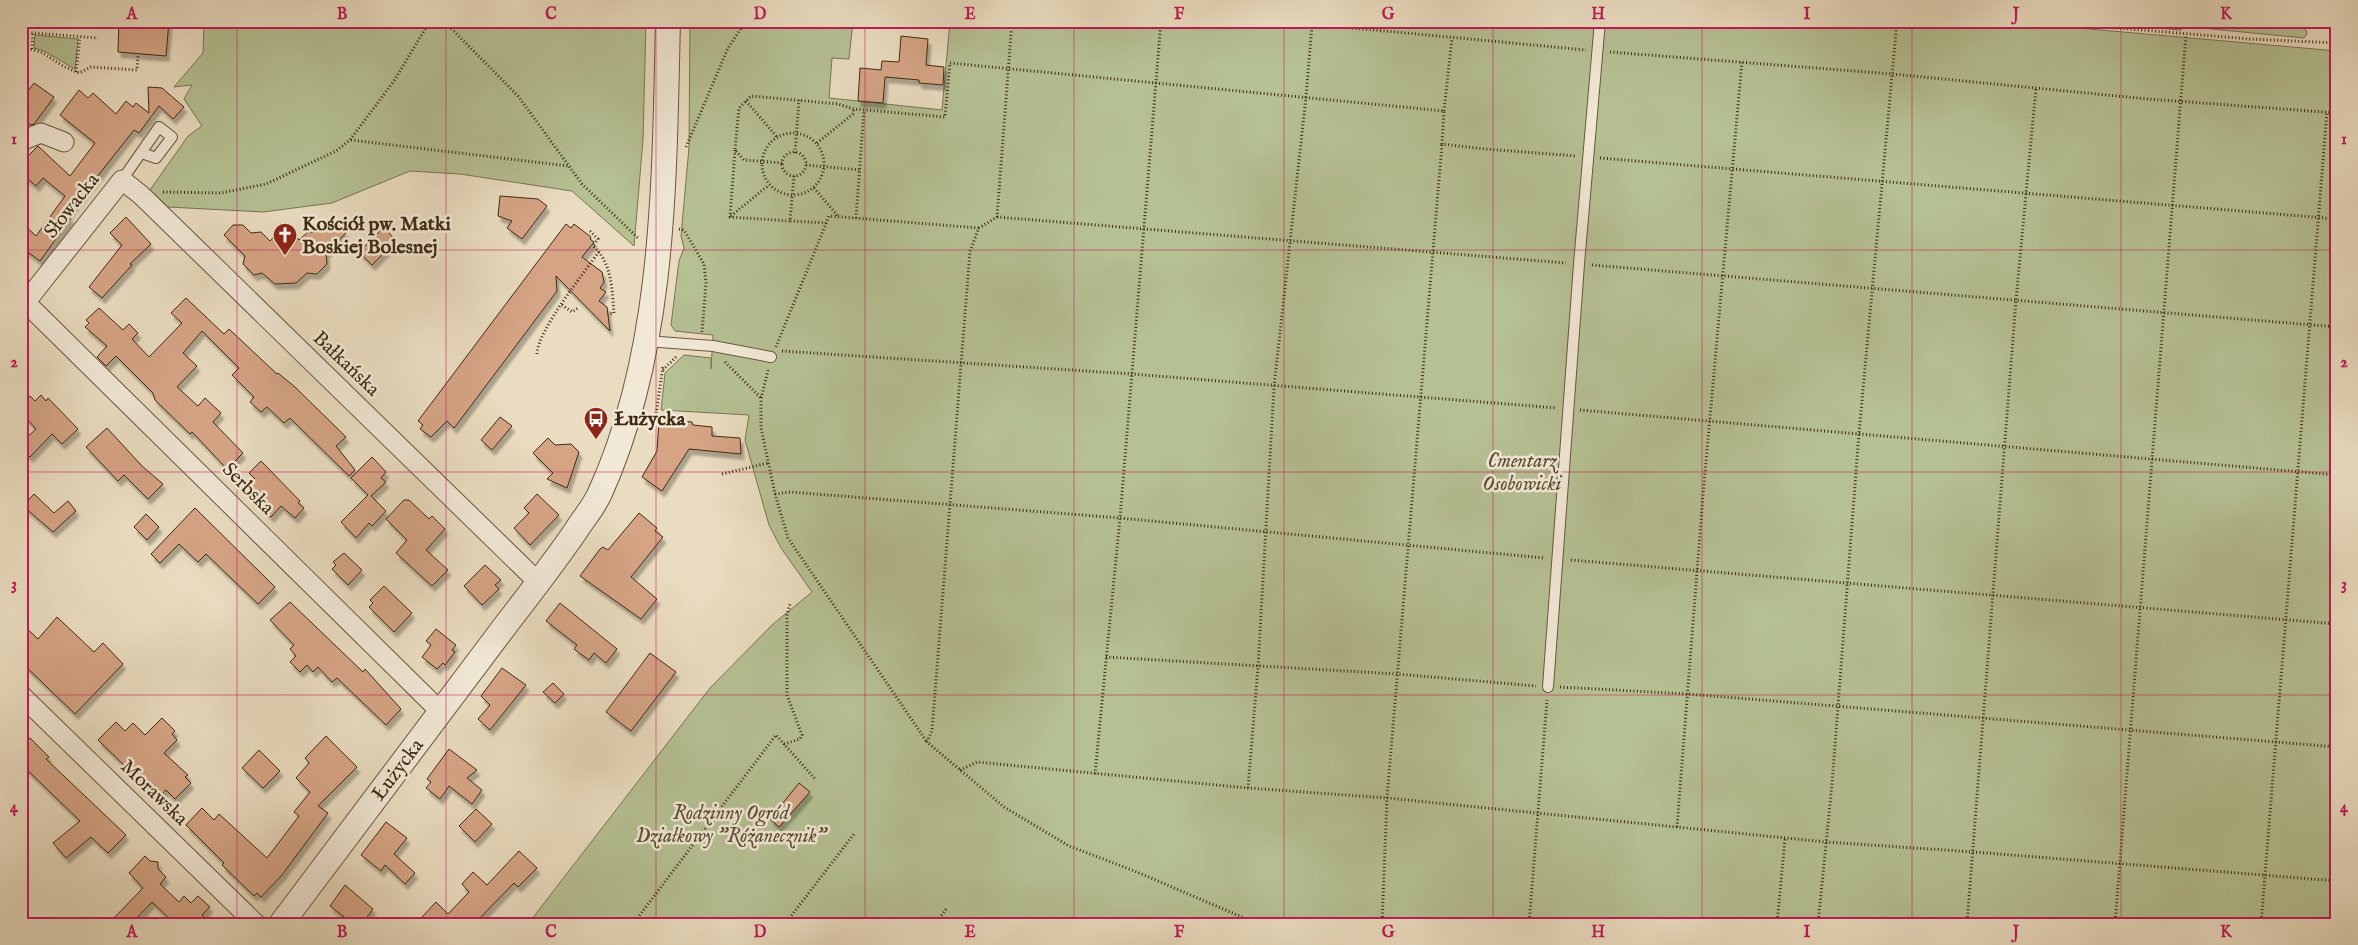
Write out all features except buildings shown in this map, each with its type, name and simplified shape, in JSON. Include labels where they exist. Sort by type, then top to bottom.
[{"type":"street","name":"Łużycka","points":[[280,924],[442,713],[599,496],[617,452],[636,392],[646,341],[657,256],[667,120],[659,24]]},
{"type":"street","points":[[21,142],[41,133],[64,142]]},
{"type":"street","name":"Bałkańska","points":[[122,180],[146,200],[538,582]]},
{"type":"street","name":"Słowacka","points":[[23,303],[122,180]]},
{"type":"street","name":"Serbska","points":[[23,303],[442,713]]},
{"type":"street","name":"Morawska","points":[[21,695],[256,924]]},
{"type":"lane","points":[[1548,687],[1579,264],[1600,21]]},
{"type":"lane","points":[[122,180],[142,153]]},
{"type":"lane","points":[[646,341],[700,345],[772,356]]},
{"type":"path","points":[[62,21],[100,26]]},
{"type":"path","points":[[146,200],[152,194],[172,192],[221,193],[266,184],[320,160],[350,140],[394,81],[430,21]]},
{"type":"path","points":[[444,21],[518,96],[582,184],[639,239]]},
{"type":"path","points":[[538,21],[659,24]]},
{"type":"path","points":[[686,148],[728,48],[746,21]]},
{"type":"path","points":[[997,217],[1012,21]]},
{"type":"path","points":[[1095,774],[1120,518],[1154,84],[1161,21]]},
{"type":"path","points":[[1279,21],[1452,38],[2337,113]]},
{"type":"path","points":[[1818,924],[1859,433],[1897,21]]},
{"type":"path","points":[[2033,21],[2186,34],[2337,43]]},
{"type":"path","points":[[1248,788],[1258,667],[1274,387],[1306,98],[1312,24]]},
{"type":"path","points":[[21,32],[98,38]]},
{"type":"path","points":[[32,49],[33,33]]},
{"type":"path","points":[[2115,924],[2186,34]]},
{"type":"path","points":[[76,72],[80,37]]},
{"type":"path","points":[[1382,924],[1387,798],[1422,399],[1444,111],[1452,38]]},
{"type":"path","points":[[21,46],[32,49],[76,72],[91,67],[137,70],[138,55]]},
{"type":"path","points":[[1677,828],[1703,495],[1742,62]]},
{"type":"path","points":[[730,217],[739,108],[750,96],[838,104],[854,109],[945,117],[950,63],[1444,111]]},
{"type":"path","points":[[1967,924],[2006,447],[2016,300],[2036,88]]},
{"type":"path","points":[[795,152],[799,100]]},
{"type":"path","points":[[746,101],[777,137]]},
{"type":"path","points":[[817,143],[853,114],[854,109]]},
{"type":"path","points":[[856,218],[864,110]]},
{"type":"path","points":[[2261,924],[2327,112]]},
{"type":"path","points":[[796,132],[808,136],[817,143],[823,154],[825,166],[822,178],[814,188],[804,194],[792,196],[779,192],[769,185],[763,174],[762,161],[765,150],[777,137],[796,132]]},
{"type":"path","points":[[350,140],[568,166]]},
{"type":"path","points":[[1442,144],[1732,170],[2337,219]]},
{"type":"path","points":[[735,150],[744,160],[782,163]]},
{"type":"path","points":[[782,163],[788,154],[795,152],[802,155],[806,164]]},
{"type":"path","points":[[782,163],[787,173],[794,176],[802,172],[806,164]]},
{"type":"path","points":[[806,164],[860,170]]},
{"type":"path","points":[[790,221],[794,176]]},
{"type":"path","points":[[730,217],[769,185]]},
{"type":"path","points":[[814,188],[838,217]]},
{"type":"path","points":[[2337,327],[1434,251],[997,217],[979,228],[830,216],[774,350],[1132,374],[1859,433],[2337,475]]},
{"type":"path","points":[[730,217],[826,223]]},
{"type":"path","points":[[927,742],[932,731],[970,251],[979,228]]},
{"type":"path","points":[[679,229],[684,230],[704,264],[706,283],[700,345]]},
{"type":"path","points":[[590,231],[598,239],[593,246],[599,251],[608,268],[612,284],[614,313],[609,314]]},
{"type":"path","points":[[537,354],[537,344],[599,251]]},
{"type":"path","points":[[562,305],[572,312],[578,308]]},
{"type":"path","points":[[663,371],[681,352]]},
{"type":"path","points":[[720,356],[761,399]]},
{"type":"path","points":[[772,356],[761,399],[761,428],[775,494],[788,538],[927,742],[1004,807],[1069,846],[1137,872],[1258,924]]},
{"type":"path","points":[[722,474],[768,463]]},
{"type":"path","points":[[775,494],[790,492],[1120,518],[1557,559],[2337,624]]},
{"type":"path","points":[[784,744],[800,739],[802,735],[786,695],[787,615],[790,604]]},
{"type":"path","points":[[1106,658],[1397,674],[1548,687],[1688,694],[2337,748]]},
{"type":"path","points":[[1529,924],[1548,687]]},
{"type":"path","points":[[633,924],[776,735],[816,780]]},
{"type":"path","points":[[960,770],[977,762],[1248,788],[1387,798],[1784,839],[1974,852],[2337,882]]},
{"type":"path","points":[[785,924],[854,834]]},
{"type":"path","points":[[1777,924],[1784,839]]},
{"type":"path","points":[[935,924],[947,908]]},
{"type":"green space","points":[[204,21],[646,21],[643,140],[634,246],[572,191],[460,174],[410,171],[332,203],[263,212],[168,207],[150,190],[188,136],[202,126],[184,99],[192,85],[174,87],[203,53]]},
{"type":"green space","name":"Cmentarz Osobowicki","points":[[690,21],[853,21],[849,59],[832,58],[829,98],[942,110],[950,21],[1999,21],[2337,51],[2337,924],[528,924],[710,688],[772,625],[812,592],[781,548],[769,525],[745,440],[749,415],[661,410],[665,373],[684,355],[711,358],[711,369],[713,335],[675,331],[671,325],[679,261],[684,248],[681,236],[689,147]]},
{"type":"green space","points":[[2076,21],[2182,21],[2181,30]]},
{"type":"green space","points":[[2192,21],[2291,21],[2306,30],[2307,34],[2304,38],[2191,27]]},
{"type":"green space","points":[[35,35],[78,39],[75,69],[44,51],[34,48]]},
{"type":"place","name":"Kościół pw. Matki Boskiej Bolesnej","points":[[285,256]]},
{"type":"place","name":"Łużycka","points":[[596,440]]},
{"type":"park label","name":"Rodzinny Ogród Działkowy \"Różanecznik\"","points":[[731,824]]}]
